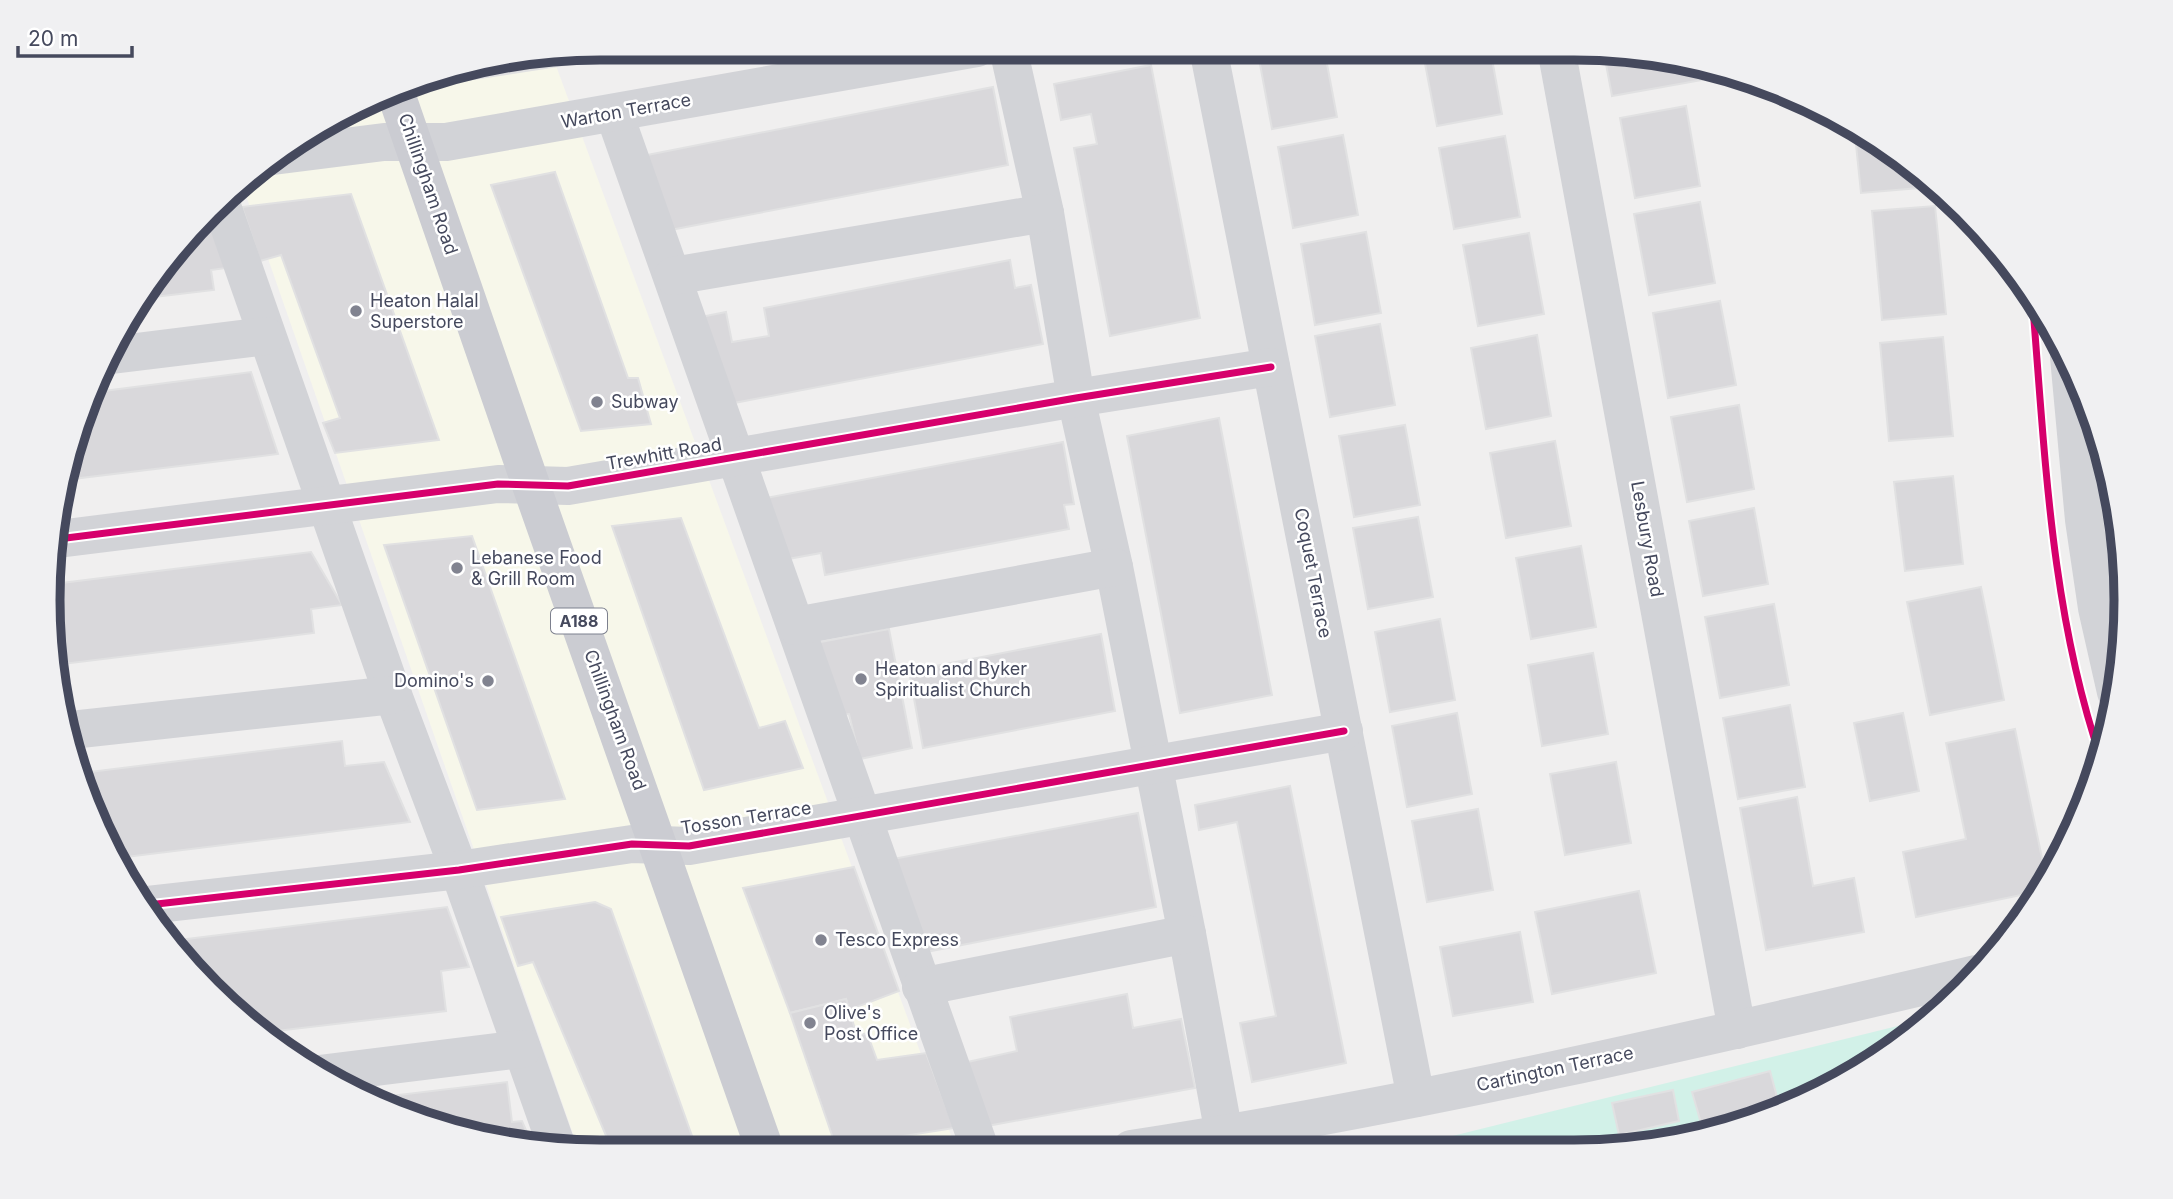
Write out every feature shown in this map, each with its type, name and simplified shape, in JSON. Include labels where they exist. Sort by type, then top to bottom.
[{"type":"main road","name":"Chillingham Road","points":[[398,99],[762,1140]]},
{"type":"street","name":"Warton Terrace","points":[[296,153],[384,142],[446,142],[910,60]]},
{"type":"street","points":[[1011,60],[1045,213],[1076,398],[1154,765],[1224,1134]]},
{"type":"street","name":"Coquet Terrace","points":[[1210,60],[1416,1098]]},
{"type":"street","name":"Lesbury Road","points":[[1558,60],[1737,1030]]},
{"type":"street","points":[[614,113],[977,1140]]},
{"type":"street","points":[[224,212],[393,695],[553,1137]]},
{"type":"street","points":[[673,276],[1045,213]]},
{"type":"street","points":[[119,354],[267,336]]},
{"type":"street","name":"Trewhitt Road","points":[[63,538],[498,484],[569,486],[1271,367]]},
{"type":"street","points":[[2074,397],[2087,545],[2110,664]]},
{"type":"street","points":[[796,626],[1114,567]]},
{"type":"street","points":[[76,729],[393,695]]},
{"type":"street","name":"Tosson Terrace","points":[[154,904],[458,870],[632,844],[689,846],[1344,731]]},
{"type":"street","points":[[921,988],[1187,934]]},
{"type":"street","name":"Cartington Terrace","points":[[1202,1140],[1737,1030],[1958,978]]},
{"type":"street","points":[[338,1072],[522,1049]]},
{"type":"shaded area","points":[[555,62],[953,1140],[575,1139],[245,192],[271,171],[329,132],[393,101],[460,78],[529,64]]},
{"type":"green space","points":[[1907,1024],[1874,1048],[1812,1084],[1747,1111],[1713,1121],[1644,1135],[1609,1138],[1436,1140]]},
{"type":"building","points":[[1259,60],[1326,60],[1337,117],[1272,129]]},
{"type":"building","points":[[1424,60],[1492,60],[1502,114],[1437,126]]},
{"type":"building","points":[[591,61],[461,81],[460,78],[529,64]]},
{"type":"building","points":[[1605,61],[1644,64],[1701,75],[1702,80],[1612,96]]},
{"type":"building","points":[[1151,65],[1200,318],[1110,336],[1074,148],[1097,144],[1091,114],[1061,120],[1054,84]]},
{"type":"building","points":[[993,87],[1008,165],[665,231],[637,157]]},
{"type":"building","points":[[1686,106],[1700,186],[1635,198],[1620,118]]},
{"type":"building","points":[[1343,135],[1358,215],[1293,228],[1278,147]]},
{"type":"building","points":[[1505,136],[1520,217],[1454,229],[1439,148]]},
{"type":"building","points":[[1855,139],[1922,188],[1861,193]]},
{"type":"building","points":[[555,172],[628,378],[638,378],[651,424],[581,431],[491,185]]},
{"type":"building","points":[[351,194],[439,440],[335,453],[323,423],[340,418],[281,255],[260,261],[242,207]]},
{"type":"building","points":[[1700,202],[1715,283],[1649,295],[1634,214]]},
{"type":"building","points":[[1935,206],[1946,314],[1882,320],[1872,211]]},
{"type":"building","points":[[210,226],[226,268],[211,270],[214,290],[152,297]]},
{"type":"building","points":[[1366,232],[1381,313],[1315,325],[1301,244]]},
{"type":"building","points":[[1529,233],[1544,314],[1478,326],[1463,245]]},
{"type":"building","points":[[1010,260],[1015,288],[1031,285],[1043,344],[734,403],[701,317],[726,312],[732,342],[769,336],[764,308]]},
{"type":"building","points":[[1720,301],[1736,385],[1668,398],[1653,313]]},
{"type":"building","points":[[1380,324],[1395,405],[1330,417],[1315,336]]},
{"type":"building","points":[[1537,335],[1551,416],[1486,429],[1471,348]]},
{"type":"building","points":[[1943,337],[1953,436],[1889,441],[1880,343]]},
{"type":"building","points":[[251,372],[278,454],[74,479],[88,426],[102,391]]},
{"type":"building","points":[[1739,405],[1754,489],[1687,502],[1671,417]]},
{"type":"building","points":[[1219,418],[1272,695],[1180,713],[1127,436]]},
{"type":"building","points":[[1405,425],[1420,505],[1354,517],[1339,436]]},
{"type":"building","points":[[1555,441],[1571,526],[1506,538],[1490,453]]},
{"type":"building","points":[[1063,442],[1074,504],[1064,505],[1069,529],[825,575],[821,553],[788,559],[766,498]]},
{"type":"building","points":[[1953,476],[1963,564],[1905,571],[1894,482]]},
{"type":"building","points":[[1754,508],[1768,584],[1703,596],[1689,521]]},
{"type":"building","points":[[1418,517],[1433,597],[1368,609],[1353,528]]},
{"type":"building","points":[[681,518],[759,728],[785,721],[803,768],[704,790],[612,526]]},
{"type":"building","points":[[472,536],[565,799],[477,810],[384,545]]},
{"type":"building","points":[[1581,546],[1596,627],[1531,639],[1516,558]]},
{"type":"building","points":[[311,552],[342,605],[311,609],[314,633],[63,664],[60,583]]},
{"type":"building","points":[[1981,587],[2004,700],[1930,715],[1907,602]]},
{"type":"building","points":[[1774,604],[1789,685],[1720,698],[1705,617]]},
{"type":"building","points":[[1440,619],[1455,700],[1390,712],[1375,632]]},
{"type":"building","name":"Heaton and Byker Spiritualist Church","points":[[889,629],[912,748],[860,759],[849,714],[835,716],[810,644]]},
{"type":"building","points":[[1101,634],[1115,711],[923,748],[909,671]]},
{"type":"building","points":[[1593,653],[1608,734],[1542,746],[1528,665]]},
{"type":"building","points":[[1790,705],[1805,787],[1738,799],[1723,718]]},
{"type":"building","points":[[1457,713],[1472,794],[1407,807],[1392,726]]},
{"type":"building","points":[[1903,713],[1919,791],[1870,801],[1854,723]]},
{"type":"building","points":[[2015,729],[2044,865],[2026,894],[1916,917],[1903,852],[1966,839],[1946,743]]},
{"type":"building","points":[[342,741],[345,766],[384,762],[410,822],[125,857],[88,772]]},
{"type":"building","points":[[1616,762],[1631,843],[1565,855],[1550,774]]},
{"type":"building","points":[[1290,786],[1346,1063],[1252,1082],[1240,1023],[1276,1016],[1237,822],[1199,830],[1195,805]]},
{"type":"building","points":[[1797,797],[1813,886],[1854,878],[1864,932],[1766,950],[1740,808]]},
{"type":"building","points":[[1478,809],[1493,890],[1427,902],[1412,821]]},
{"type":"building","points":[[1138,813],[1156,907],[921,953],[893,859]]},
{"type":"building","name":"Tesco Express","points":[[854,867],[899,991],[849,1010],[846,999],[790,1013],[743,888]]},
{"type":"building","points":[[1639,891],[1656,973],[1552,994],[1535,912]]},
{"type":"building","points":[[595,902],[611,909],[693,1140],[608,1140],[533,962],[518,966],[501,917]]},
{"type":"building","points":[[447,907],[469,967],[441,971],[446,1011],[275,1031],[218,981],[181,940]]},
{"type":"building","points":[[1520,932],[1533,1002],[1453,1016],[1440,947]]},
{"type":"building","points":[[1127,994],[1133,1028],[1181,1019],[1195,1088],[987,1126],[963,1063],[1017,1051],[1010,1017]]},
{"type":"building","points":[[846,999],[857,1036],[867,1033],[877,1060],[926,1053],[954,1128],[879,1140],[834,1140],[790,1013]]},
{"type":"building","points":[[1770,1071],[1778,1099],[1701,1124],[1692,1092]]},
{"type":"building","points":[[507,1082],[512,1122],[522,1121],[528,1135],[460,1121],[389,1096]]},
{"type":"building","points":[[1673,1090],[1679,1121],[1619,1135],[1612,1103]]},
{"type":"cycle path","points":[[2034,318],[2046,471],[2060,588],[2084,703],[2095,739]]},
{"type":"cycle path","points":[[63,538],[498,484],[568,486],[1271,367]]},
{"type":"cycle path","points":[[154,904],[459,870],[632,844],[689,846],[1344,731]]},
{"type":"place","name":"Heaton Halal Superstore","points":[[356,311]]},
{"type":"place","name":"Subway","points":[[597,402]]},
{"type":"place","name":"Lebanese Food & Grill Room","points":[[457,568]]},
{"type":"place","name":"Heaton and Byker Spiritualist Church","points":[[861,679]]},
{"type":"place","name":"Domino's","points":[[488,681]]},
{"type":"place","name":"Tesco Express","points":[[821,940]]},
{"type":"place","name":"Olive's Post Office","points":[[810,1023]]}]
